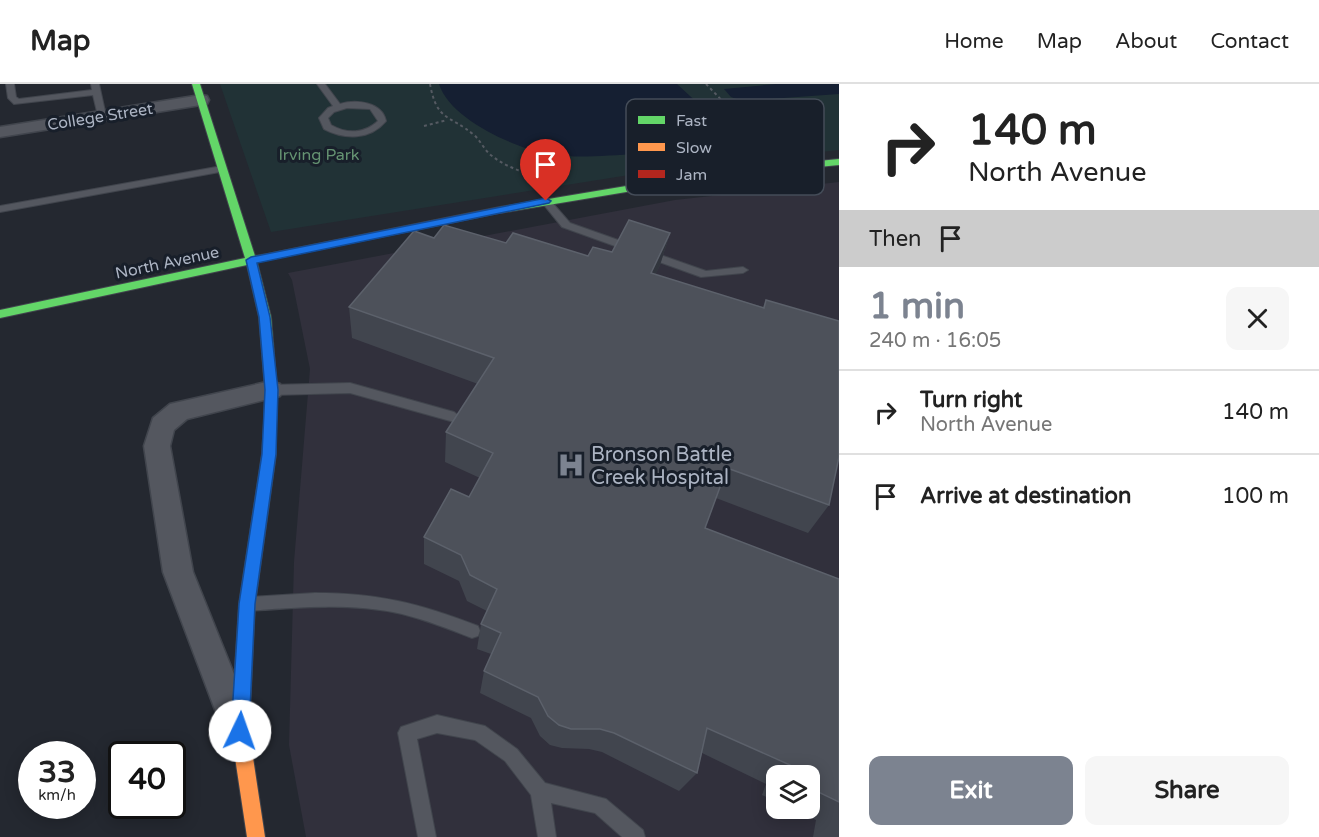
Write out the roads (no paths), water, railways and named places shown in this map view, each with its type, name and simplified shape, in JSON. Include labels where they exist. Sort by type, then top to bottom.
[{"type":"street","name":"College Street","points":[[0,132],[102,116],[198,92]]},
{"type":"street","points":[[198,92],[251,260],[264,317],[272,390],[269,454],[247,604],[240,731],[256,837]]},
{"type":"street","name":"North Avenue","points":[[824,163],[839,162]]},
{"type":"street","name":"North Avenue","points":[[0,314],[251,260],[546,201],[626,188]]},
{"type":"street","points":[[240,731],[178,572],[157,446],[162,424],[179,411],[272,390]]},
{"type":"lane","points":[[10,84],[12,98],[17,102],[95,88],[102,116]]},
{"type":"lane","points":[[321,84],[338,106]]},
{"type":"lane","points":[[355,104],[372,107],[381,116],[382,121],[363,133],[333,131],[327,127],[323,118],[338,106],[355,104]]},
{"type":"lane","points":[[0,209],[222,169]]},
{"type":"lane","points":[[546,201],[566,225],[705,274],[743,270]]},
{"type":"lane","points":[[272,390],[350,388],[453,417]]},
{"type":"lane","points":[[247,604],[317,598],[380,603],[424,612],[472,631]]},
{"type":"lane","points":[[427,837],[407,733],[437,724],[479,732],[511,755],[540,791],[547,837]]},
{"type":"lane","points":[[540,791],[600,805],[636,837]]},
{"type":"water","points":[[439,84],[677,84],[693,99],[626,99],[626,154],[559,156],[517,145],[484,130],[456,109],[445,97]]},
{"type":"water","points":[[776,84],[839,84],[839,94],[736,99],[731,97],[724,89]]},
{"type":"place","name":"Bronson Battle Creek Hospital","points":[[571,465]]},
{"type":"park label","name":"Irving Park","points":[[319,154]]}]
